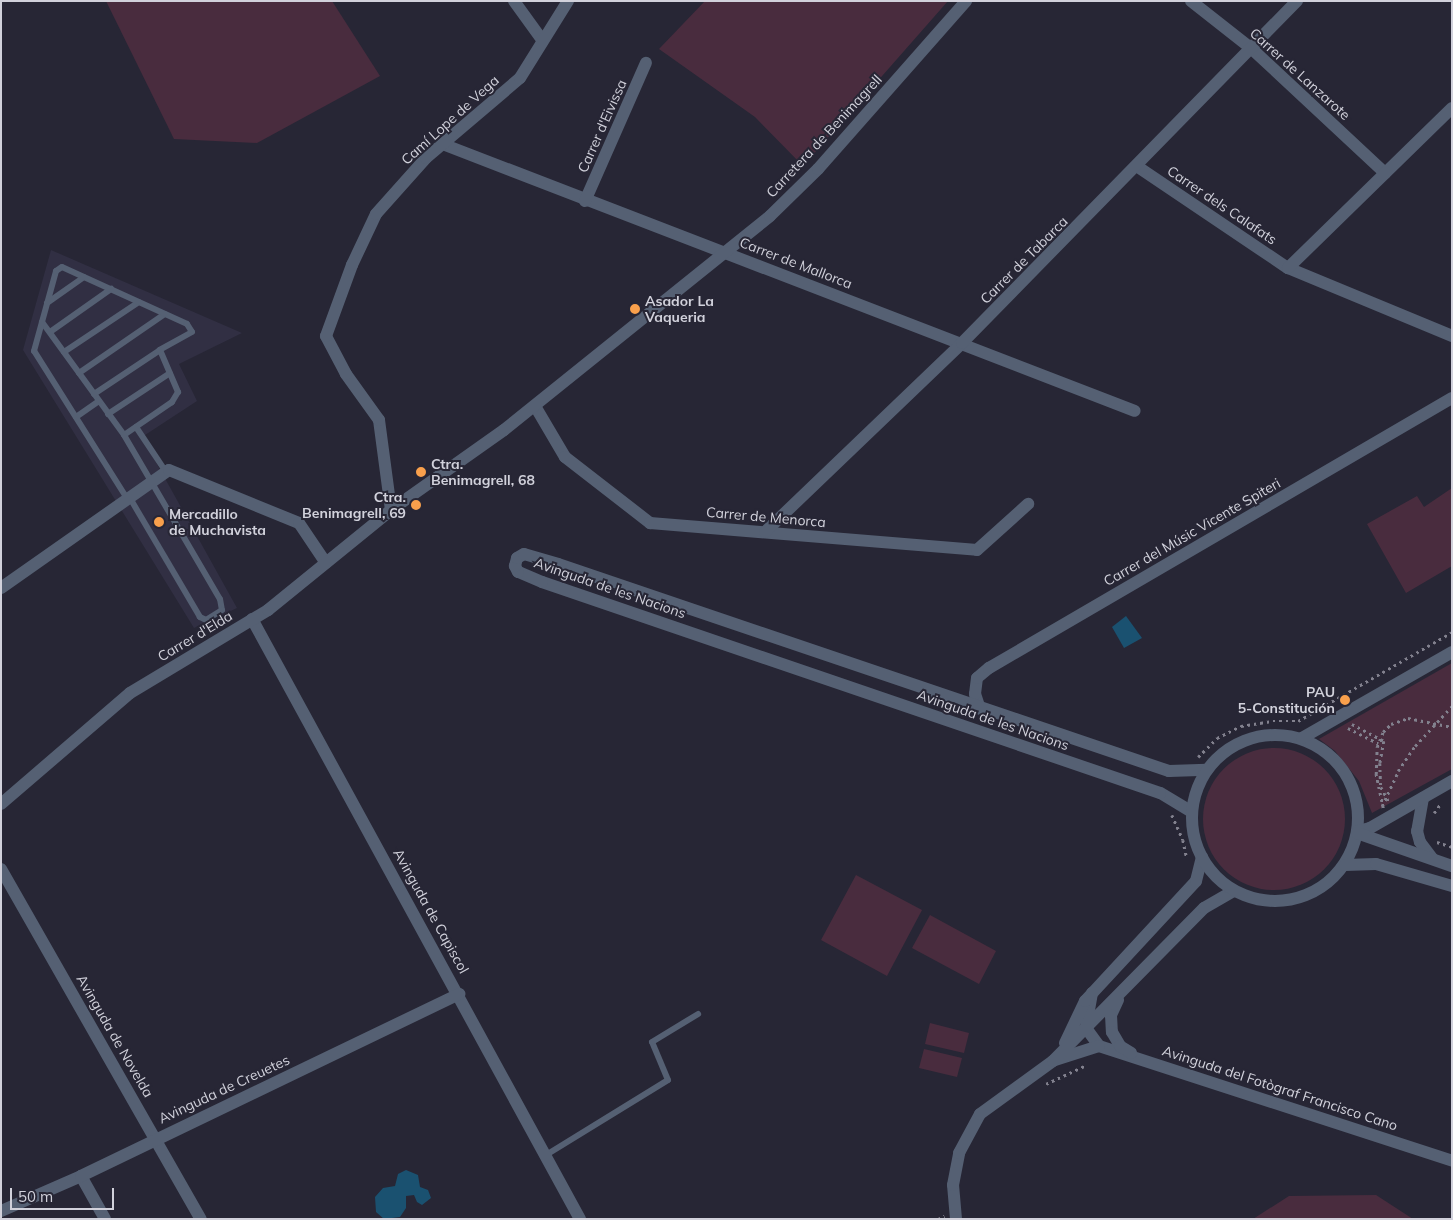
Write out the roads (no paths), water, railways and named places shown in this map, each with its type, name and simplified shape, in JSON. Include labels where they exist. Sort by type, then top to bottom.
[{"type":"street","points":[[514,1],[543,40]]},
{"type":"street","name":"Camí Lope de Vega","points":[[391,510],[379,420],[346,374],[326,336],[352,265],[376,214],[426,158],[445,145],[520,78],[568,1]]},
{"type":"street","name":"Carretera de Benimagrell","points":[[408,498],[535,406],[770,216],[818,169],[966,1]]},
{"type":"street","name":"Carrer de Lanzarote","points":[[1191,1],[1252,49],[1385,172]]},
{"type":"street","name":"Carrer de Tabarca","points":[[765,532],[962,344],[1138,166],[1297,1]]},
{"type":"street","name":"Carrer d'Eivissa","points":[[585,201],[646,63]]},
{"type":"street","points":[[1288,268],[1452,108]]},
{"type":"street","name":"Carrer de Mallorca","points":[[445,145],[585,201],[726,252],[1135,411]]},
{"type":"street","name":"Carrer dels Calafats","points":[[1138,166],[1288,268],[1452,336]]},
{"type":"street","name":"Carrer del Músic Vicente Spiteri","points":[[980,709],[975,694],[977,678],[989,668],[1452,398]]},
{"type":"street","name":"Carrer de Menorca","points":[[535,406],[565,457],[650,523],[977,550],[1028,504]]},
{"type":"street","points":[[1,588],[170,470],[299,523],[326,564]]},
{"type":"street","name":"Carrer d'Elda","points":[[1,804],[130,693],[252,619],[326,564],[408,498]]},
{"type":"street","name":"Avinguda de les Nacions","points":[[1192,812],[1164,795],[542,582],[518,572],[515,566],[517,558],[524,554],[558,564],[980,709],[1169,771],[1207,770]]},
{"type":"street","name":"Avinguda de Capiscol","points":[[252,619],[460,994],[580,1219]]},
{"type":"street","points":[[1302,738],[1452,652]]},
{"type":"street","points":[[1263,735],[1302,738],[1323,749],[1342,767],[1355,793],[1358,832],[1345,865],[1320,889],[1284,901],[1259,900],[1234,891],[1212,872],[1202,857],[1193,831],[1192,812],[1196,794],[1207,770],[1235,745],[1263,735]]},
{"type":"street","points":[[1358,832],[1370,828],[1452,781]]},
{"type":"street","points":[[1423,798],[1417,825],[1420,842],[1433,860]]},
{"type":"street","points":[[1358,832],[1452,866]]},
{"type":"street","points":[[1053,1061],[1067,1040],[1088,997],[1196,880],[1202,857]]},
{"type":"street","points":[[1345,865],[1376,864],[1452,886]]},
{"type":"street","name":"Avinguda de Novelda","points":[[1,869],[157,1138],[158,1145],[201,1219]]},
{"type":"street","points":[[952,1217],[953,1185],[959,1154],[980,1114],[1053,1061],[1204,908],[1234,891]]},
{"type":"street","points":[[1122,991],[1111,1015],[1112,1032],[1120,1046],[1137,1057]]},
{"type":"street","name":"Avinguda de Creuetes","points":[[1,1211],[81,1176],[460,994]]},
{"type":"street","points":[[1053,1061],[1099,1046],[1086,1028],[1088,997]]},
{"type":"street","name":"Avinguda del Fotògraf Francisco Cano","points":[[1099,1046],[1452,1161]]},
{"type":"street","points":[[81,1176],[105,1219]]},
{"type":"lane","points":[[42,322],[108,414],[124,435],[220,599],[222,610],[206,620],[200,617],[129,499],[34,351],[56,271],[62,267],[187,324],[192,332],[160,350],[94,394]]},
{"type":"lane","points":[[48,303],[84,277]]},
{"type":"lane","points":[[50,332],[111,289]]},
{"type":"lane","points":[[64,352],[139,302]]},
{"type":"lane","points":[[79,373],[165,314]]},
{"type":"lane","points":[[124,435],[175,397],[178,392],[160,350]]},
{"type":"lane","points":[[108,414],[170,373]]},
{"type":"lane","points":[[76,417],[99,401]]},
{"type":"lane","points":[[136,427],[166,472]]},
{"type":"lane","points":[[546,1155],[668,1080],[652,1042],[698,1014]]},
{"type":"water","points":[[1126,616],[1142,638],[1124,648],[1112,627]]},
{"type":"water","points":[[406,1170],[418,1175],[420,1187],[428,1190],[431,1198],[422,1205],[417,1202],[414,1195],[406,1196],[406,1208],[400,1217],[384,1219],[376,1212],[375,1197],[383,1188],[395,1186],[398,1174]]},
{"type":"place","name":"Asador La Vaqueria","points":[[635,309]]},
{"type":"place","name":"Ctra. Benimagrell, 68","points":[[421,472]]},
{"type":"place","name":"Ctra. Benimagrell, 69","points":[[416,505]]},
{"type":"place","name":"Mercadillo de Muchavista","points":[[159,522]]},
{"type":"place","name":"PAU 5-Constitución","points":[[1345,700]]}]
